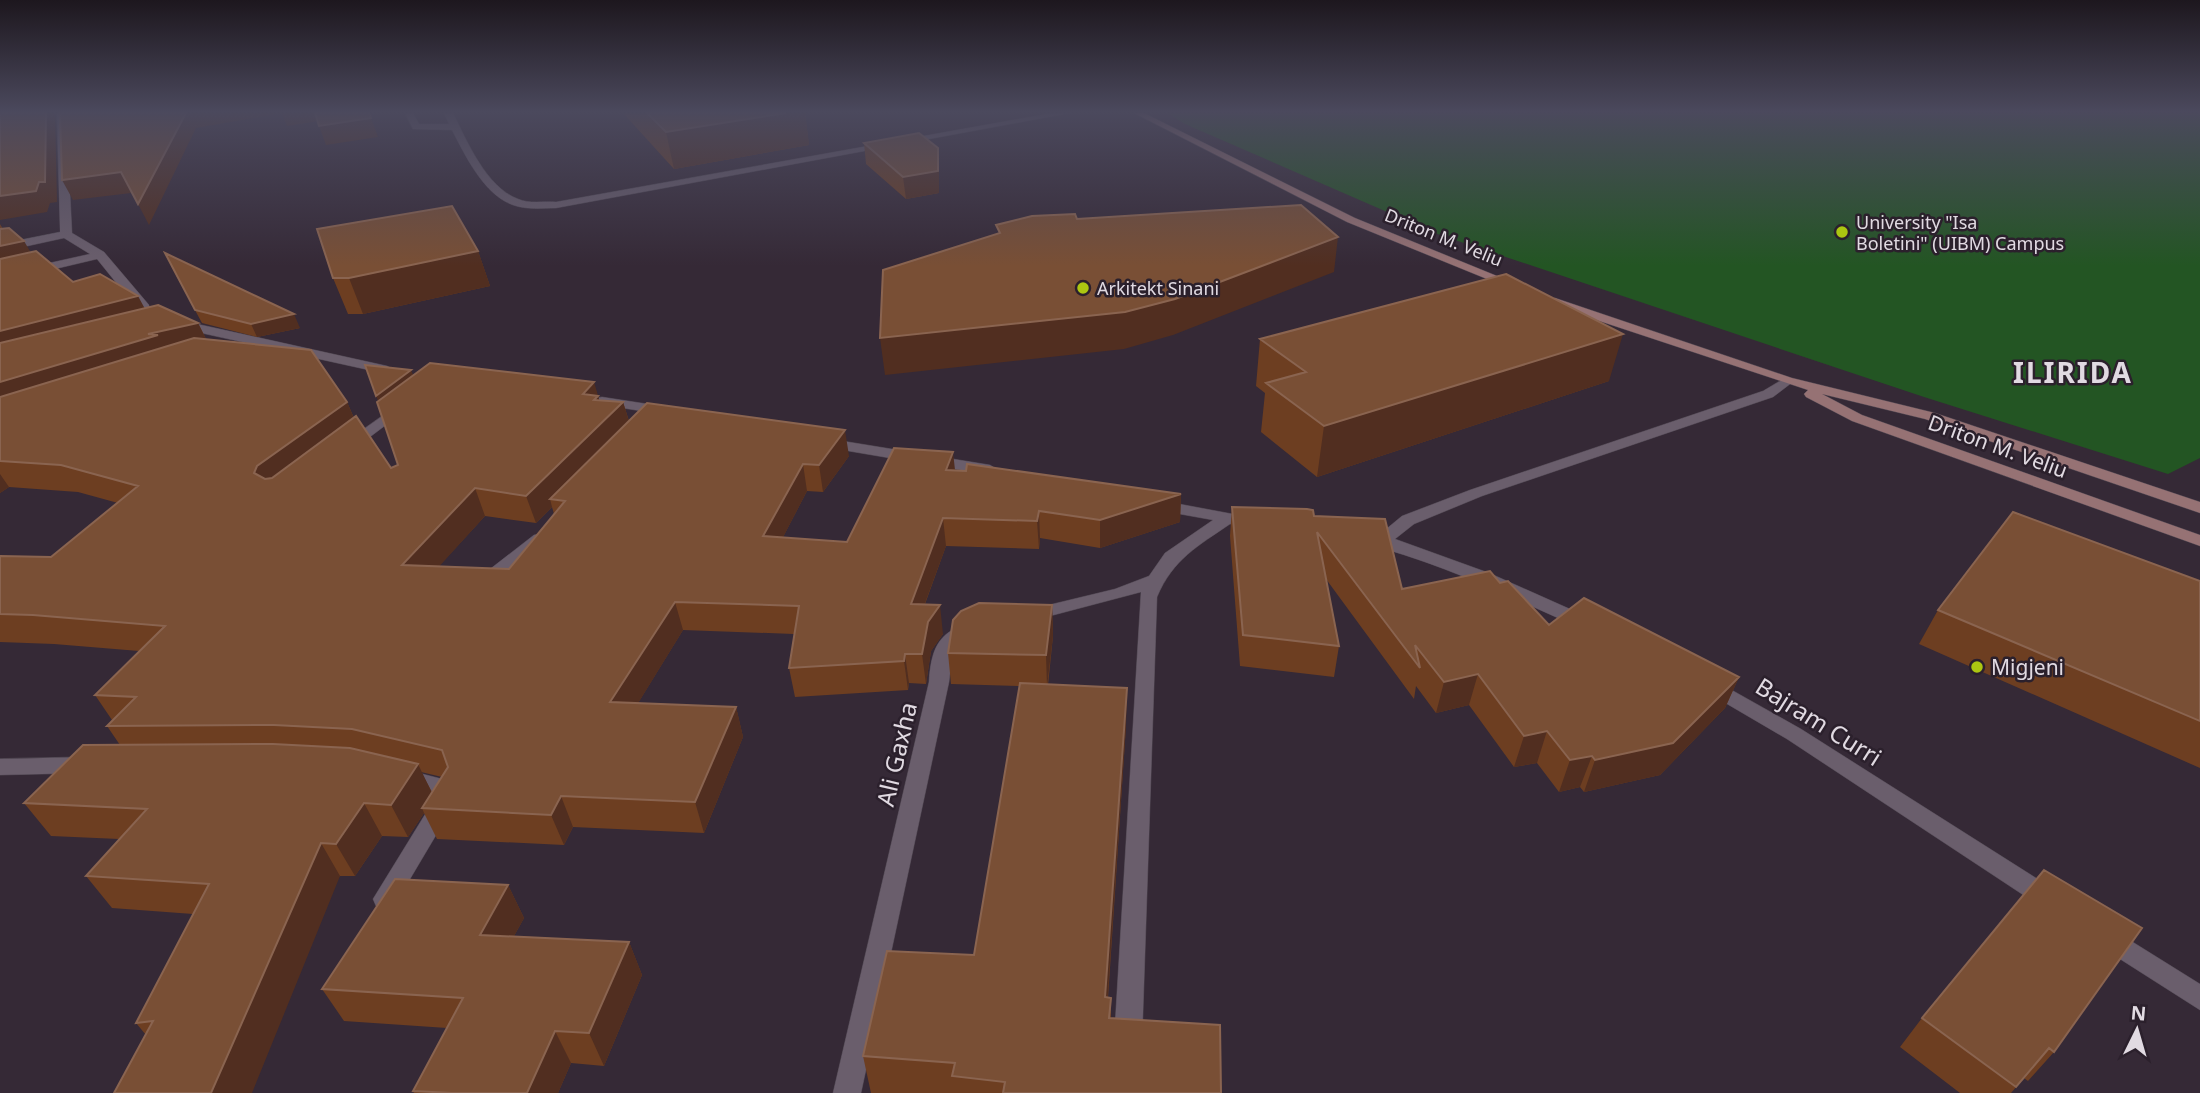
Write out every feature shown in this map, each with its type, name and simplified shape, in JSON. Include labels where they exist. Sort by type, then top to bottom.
[{"type":"street","points":[[63,164],[65,234]]},
{"type":"street","points":[[478,164],[496,192],[515,203],[556,205],[783,164]]},
{"type":"street","name":"Driton M. Veliu","points":[[1240,164],[1351,220],[1531,293]]},
{"type":"street","points":[[0,248],[65,234],[100,255],[144,308],[170,321],[249,342],[409,375]]},
{"type":"street","points":[[0,278],[100,255]]},
{"type":"street","name":"Driton M. Veliu","points":[[1544,298],[1787,381],[1930,416],[2200,508]]},
{"type":"street","points":[[223,350],[249,342]]},
{"type":"street","points":[[1383,541],[1408,520],[1768,394],[1787,381]]},
{"type":"street","name":"Driton M. Veliu","points":[[1787,381],[1857,418],[2196,535]]},
{"type":"street","points":[[331,460],[415,396]]},
{"type":"street","points":[[582,398],[662,408],[685,419]]},
{"type":"street","points":[[644,427],[662,408]]},
{"type":"street","points":[[804,440],[1005,473]]},
{"type":"street","points":[[1148,502],[1265,525]]},
{"type":"street","points":[[1128,1042],[1148,597],[1155,580],[1171,557],[1226,519]]},
{"type":"street","points":[[482,584],[540,541],[544,528]]},
{"type":"street","points":[[1357,538],[1383,541],[1483,578],[1605,632]]},
{"type":"street","points":[[1014,618],[1120,594],[1155,580]]},
{"type":"street","name":"Ali Gaxha","points":[[847,1093],[939,682],[941,651],[954,635],[988,624]]},
{"type":"street","name":"Bajram Curri","points":[[1689,673],[1794,734],[2200,998]]},
{"type":"street","points":[[0,767],[114,765]]},
{"type":"street","points":[[376,912],[450,793],[442,787],[379,772]]},
{"type":"green space","name":"University \"Isa Boletini\" (UIBM) Campus","points":[[1277,164],[2200,164],[2200,458],[2168,474],[1924,397],[1440,235]]},
{"type":"building","points":[[0,164],[45,164],[45,182],[39,182],[36,191],[0,196]]},
{"type":"building","points":[[62,164],[159,164],[138,204],[121,172],[62,180]]},
{"type":"building","points":[[888,164],[938,164],[938,171],[903,177]]},
{"type":"building","points":[[1301,205],[1338,237],[1175,299],[1125,312],[880,338],[883,270],[1000,233],[996,225],[1032,216],[1075,214],[1077,219]]},
{"type":"building","points":[[452,206],[478,251],[349,278],[333,278],[317,229]]},
{"type":"building","points":[[9,228],[24,241],[0,246],[0,229]]},
{"type":"building","points":[[36,251],[73,282],[100,274],[138,296],[0,331],[0,259]]},
{"type":"building","points":[[165,253],[294,314],[251,324],[195,310]]},
{"type":"building","points":[[1506,274],[1623,334],[1324,426],[1266,383],[1306,372],[1260,339]]},
{"type":"building","points":[[158,305],[198,323],[148,334],[158,335],[0,382],[0,343]]},
{"type":"building","points":[[194,338],[311,350],[347,402],[257,466],[254,473],[265,479],[272,478],[356,416],[391,468],[398,465],[377,402],[430,363],[594,382],[583,394],[598,396],[594,400],[623,402],[526,496],[475,488],[402,565],[509,569],[565,501],[550,499],[647,403],[845,430],[819,465],[803,464],[763,536],[847,542],[894,448],[953,452],[946,470],[966,471],[967,464],[1181,494],[1100,520],[1039,511],[1037,521],[943,518],[911,604],[940,605],[928,622],[922,654],[905,654],[904,661],[789,668],[799,606],[675,602],[610,702],[736,707],[695,802],[561,796],[551,815],[422,808],[448,767],[442,750],[352,729],[274,725],[107,726],[136,697],[95,695],[165,626],[0,614],[0,556],[51,557],[138,486],[61,465],[0,461],[0,397]]},
{"type":"building","points":[[365,365],[411,370],[376,396]]},
{"type":"building","points":[[1232,507],[1307,509],[1313,510],[1314,516],[1385,519],[1402,589],[1490,571],[1500,583],[1508,581],[1549,625],[1584,598],[1739,677],[1673,743],[1595,760],[1592,756],[1570,760],[1547,731],[1524,736],[1478,674],[1444,682],[1415,645],[1420,668],[1317,532],[1339,646],[1243,635]]},
{"type":"building","points":[[2013,512],[2200,581],[2200,721],[1938,610]]},
{"type":"building","points":[[979,603],[1052,605],[1046,655],[948,653],[953,620],[961,611]]},
{"type":"building","points":[[1020,683],[1127,688],[1105,997],[1111,998],[1109,1018],[1220,1025],[1221,1093],[1003,1093],[1005,1082],[952,1076],[955,1063],[863,1056],[887,951],[974,955]]},
{"type":"building","points":[[273,744],[350,748],[418,764],[391,805],[364,803],[336,844],[321,843],[211,1093],[114,1093],[153,1021],[136,1023],[209,884],[86,876],[147,809],[24,803],[83,745]]},
{"type":"building","points":[[2044,870],[2142,928],[2054,1052],[2049,1048],[2016,1087],[1922,1018]]},
{"type":"building","points":[[395,879],[508,885],[480,935],[629,942],[589,1033],[555,1031],[527,1093],[413,1091],[463,998],[322,989]]},
{"type":"place","name":"University \"Isa Boletini\" (UIBM) Campus","points":[[1842,232]]},
{"type":"place","name":"Arkitekt Sinani","points":[[1083,288]]},
{"type":"place","name":"Migjeni","points":[[1977,667]]},
{"type":"district","name":"ILIRIDA","points":[[2073,372]]}]
